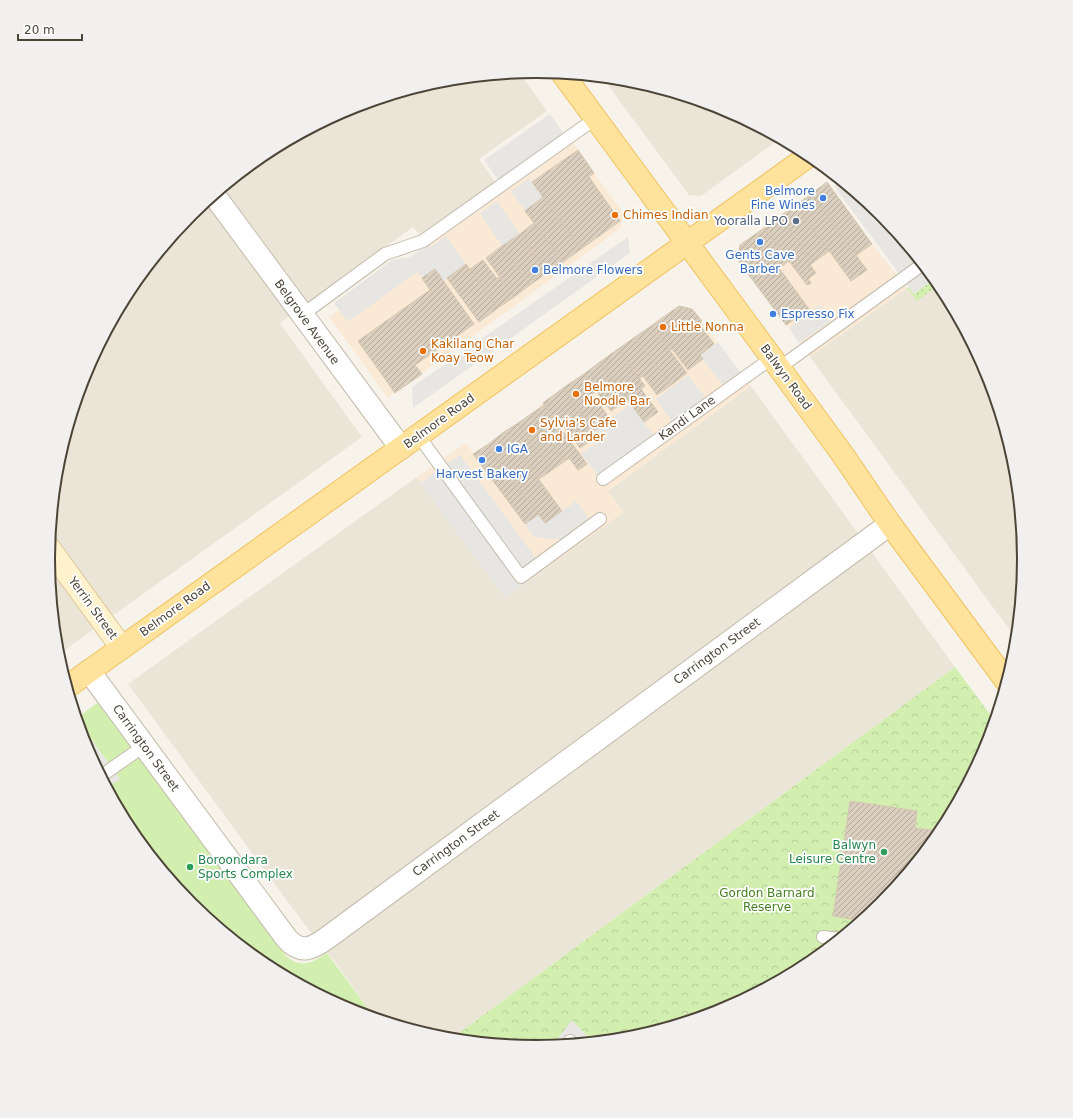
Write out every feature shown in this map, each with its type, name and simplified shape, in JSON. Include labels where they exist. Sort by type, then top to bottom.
[{"type":"main road","name":"Balwyn Road","points":[[566,79],[776,363],[843,455],[890,524],[1004,677]]},
{"type":"main road","name":"Belmore Road","points":[[71,684],[804,159]]},
{"type":"street","name":"Belgrove Avenue","points":[[217,199],[302,315],[409,442]]},
{"type":"street","name":"Carrington Street","points":[[89,671],[287,939],[292,945],[298,948],[307,949],[333,934],[890,524]]},
{"type":"street","name":"Yerrin Street","points":[[55,556],[122,648]]},
{"type":"lane","points":[[302,315],[385,254],[423,241],[596,118]]},
{"type":"lane","name":"Kandi Lane","points":[[603,479],[919,267]]},
{"type":"lane","points":[[409,442],[521,577],[600,519]]},
{"type":"lane","points":[[105,773],[144,746]]},
{"type":"lane","points":[[822,937],[833,938]]},
{"type":"shaded area","points":[[524,78],[547,111],[479,159],[495,182],[421,236],[413,227],[280,323],[362,437],[64,651],[56,590],[56,528],[59,496],[71,434],[92,375],[120,318],[136,291],[174,242],[219,197],[243,177],[296,142],[324,127],[352,114],[412,94],[474,82]]},
{"type":"shaded area","points":[[607,83],[661,94],[691,103],[721,114],[776,142],[701,196],[689,195]]},
{"type":"shaded area","points":[[550,114],[564,134],[498,180],[484,160]]},
{"type":"shaded area","points":[[573,143],[623,213],[621,228],[388,398],[329,317]]},
{"type":"shaded area","points":[[529,178],[543,197],[525,211],[511,191]]},
{"type":"shaded area","points":[[827,182],[872,244],[907,288],[810,357],[737,259],[740,245]]},
{"type":"shaded area","points":[[838,183],[877,219],[899,242],[930,282],[914,294],[834,186]]},
{"type":"shaded area","points":[[497,201],[520,234],[502,246],[480,213]]},
{"type":"shaded area","points":[[446,236],[466,264],[444,281],[435,269],[422,278],[417,272],[348,322],[334,303],[392,260],[410,257],[428,244],[431,247]]},
{"type":"shaded area","points":[[628,237],[630,253],[413,408],[412,387]]},
{"type":"shaded area","points":[[907,288],[917,301],[935,288],[937,291],[968,346],[981,375],[1002,434],[1014,496],[1017,528],[1017,590],[1012,633],[810,357]]},
{"type":"shaded area","points":[[820,305],[832,320],[799,343],[789,328]]},
{"type":"shaded area","points":[[679,306],[692,309],[751,386],[608,491],[624,512],[505,598],[417,477],[466,443],[474,454],[531,414],[563,388]]},
{"type":"shaded area","points":[[718,342],[740,372],[722,385],[700,355]]},
{"type":"shaded area","points":[[688,375],[705,397],[672,422],[656,399]]},
{"type":"shaded area","points":[[751,386],[955,667],[458,1033],[412,1024],[370,1010],[128,684],[417,477],[505,598],[623,512],[608,491]]},
{"type":"shaded area","points":[[631,404],[653,435],[597,475],[581,453],[600,440],[594,431]]},
{"type":"shaded area","points":[[460,455],[544,569],[505,598],[420,483]]},
{"type":"shaded area","points":[[576,501],[590,520],[563,540],[534,537],[525,524],[539,514],[545,523]]},
{"type":"shaded area","points":[[90,737],[120,779],[112,784],[105,772]]},
{"type":"shaded area","points":[[572,1020],[588,1037],[568,1039],[557,1039]]},
{"type":"green space","points":[[930,282],[935,288],[917,301],[907,288],[909,287],[914,294]]},
{"type":"green space","name":"Gordon Barnard Reserve","points":[[955,667],[991,716],[968,772],[953,800],[937,827],[899,876],[854,921],[830,941],[777,976],[721,1004],[661,1024],[630,1031],[568,1039],[536,1040],[505,1039],[458,1033]]},
{"type":"green space","name":"Boroondara Sports Complex","points":[[97,703],[105,712],[286,956],[297,962],[306,963],[316,960],[327,953],[369,1010],[324,991],[269,959],[243,941],[196,899],[174,876],[136,827],[105,772],[81,715]]},
{"type":"green space","points":[[747,992],[721,1004],[681,1018],[716,1000]]},
{"type":"building","points":[[578,150],[594,173],[589,177],[620,221],[581,249],[532,182]]},
{"type":"building","points":[[827,182],[872,244],[856,255],[811,194]]},
{"type":"building","points":[[811,194],[867,270],[851,281],[796,205]]},
{"type":"building","points":[[543,197],[581,249],[563,262],[525,211]]},
{"type":"building","points":[[796,205],[829,251],[814,262],[780,216]]},
{"type":"building","points":[[780,216],[814,262],[810,265],[816,273],[808,279],[811,283],[807,285],[764,228]]},
{"type":"building","points":[[534,223],[563,262],[548,272],[520,234]]},
{"type":"building","points":[[764,228],[789,261],[779,268],[809,309],[786,325],[737,259],[740,245]]},
{"type":"building","points":[[520,234],[548,272],[530,285],[502,246]]},
{"type":"building","points":[[502,246],[530,285],[514,297],[486,258]]},
{"type":"building","points":[[483,260],[497,279],[499,277],[514,297],[498,308],[470,269]]},
{"type":"building","points":[[466,264],[498,308],[479,322],[447,278]]},
{"type":"building","points":[[435,269],[474,324],[415,365],[422,374],[395,393],[358,341],[430,290],[422,278]]},
{"type":"building","points":[[679,306],[692,309],[702,321],[699,324],[714,344],[700,355],[669,313]]},
{"type":"building","points":[[669,313],[703,359],[688,370],[672,349],[670,350],[651,326]]},
{"type":"building","points":[[651,326],[687,373],[671,385],[635,337]]},
{"type":"building","points":[[635,337],[671,385],[657,395],[643,376],[639,379],[618,349]]},
{"type":"building","points":[[618,349],[645,386],[641,389],[658,412],[644,422],[600,362]]},
{"type":"building","points":[[600,362],[628,399],[611,411],[584,374]]},
{"type":"building","points":[[584,374],[596,391],[592,394],[610,419],[594,431],[563,388]]},
{"type":"building","points":[[563,388],[592,428],[587,432],[592,440],[580,448],[559,420],[557,422],[543,403]]},
{"type":"building","points":[[544,405],[587,464],[578,470],[569,458],[565,461],[531,414]]},
{"type":"building","points":[[531,414],[565,461],[552,470],[518,423]]},
{"type":"building","points":[[518,423],[552,470],[539,479],[504,432]]},
{"type":"building","points":[[504,432],[562,511],[545,523],[487,445]]},
{"type":"building","points":[[487,445],[539,514],[525,524],[473,454]]},
{"type":"building","name":"Balwyn Leisure Centre","points":[[850,801],[917,811],[915,828],[935,830],[899,876],[855,920],[833,916]]},
{"type":"place","name":"Belmore Fine Wines","points":[[823,198]]},
{"type":"place","name":"Chimes Indian","points":[[615,215]]},
{"type":"place","name":"Yooralla LPO","points":[[796,221]]},
{"type":"place","name":"Gents Cave Barber","points":[[760,242]]},
{"type":"place","name":"Belmore Flowers","points":[[535,270]]},
{"type":"place","name":"Espresso Fix","points":[[773,314]]},
{"type":"place","name":"Little Nonna","points":[[663,327]]},
{"type":"place","name":"Kakilang Char Koay Teow","points":[[423,351]]},
{"type":"place","name":"Belmore Noodle Bar","points":[[576,394]]},
{"type":"place","name":"Sylvia's Cafe and Larder","points":[[532,430]]},
{"type":"place","name":"IGA","points":[[499,449]]},
{"type":"place","name":"Harvest Bakery","points":[[482,460]]},
{"type":"place","name":"Balwyn Leisure Centre","points":[[884,852]]},
{"type":"place","name":"Boroondara Sports Complex","points":[[190,867]]}]
